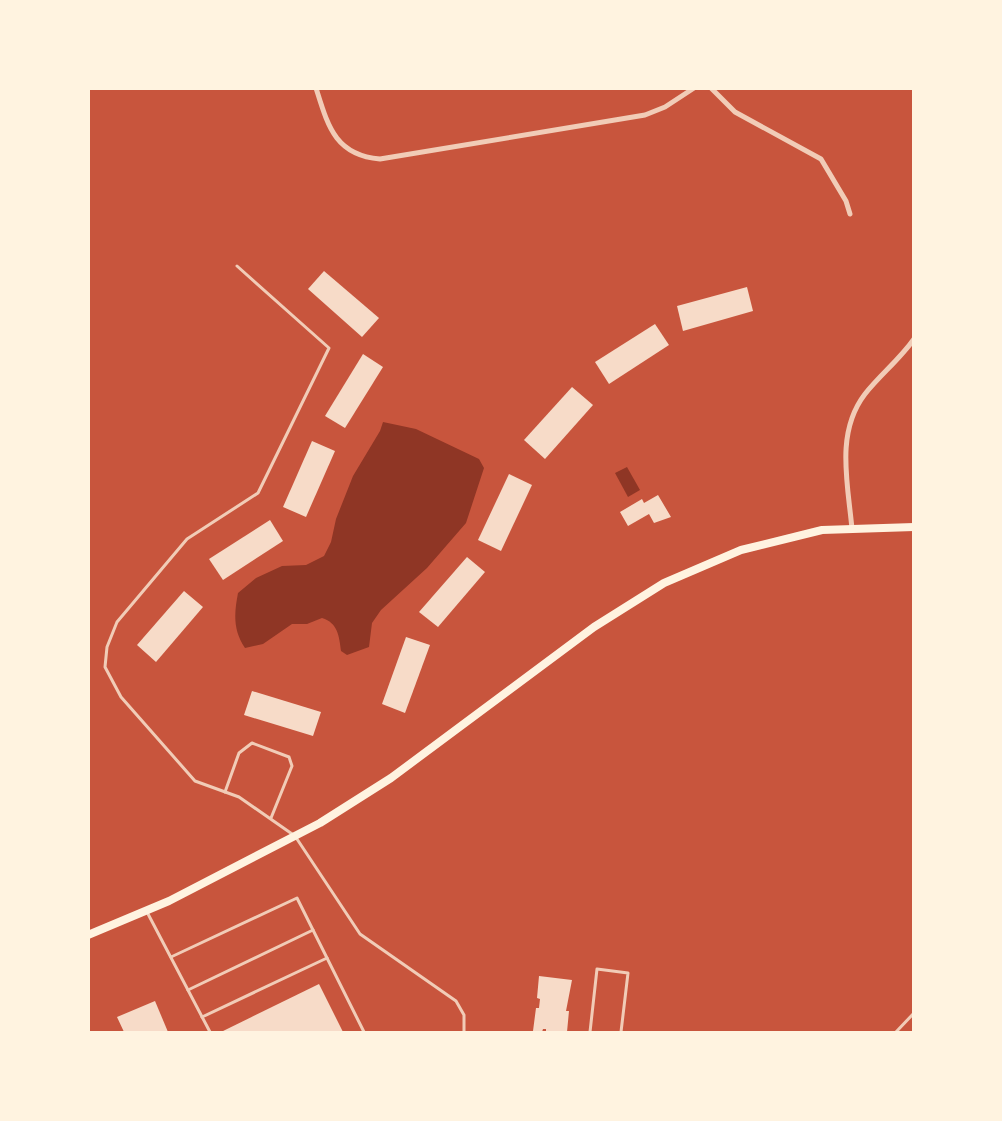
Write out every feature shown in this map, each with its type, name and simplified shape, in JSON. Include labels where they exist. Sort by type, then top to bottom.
[{"type":"main road","points":[[88,934],[147,910],[246,864],[391,778],[594,627],[664,583],[741,550],[822,530],[914,527]]},
{"type":"street","points":[[316,88],[328,127],[337,140],[350,151],[365,158],[380,159],[645,115],[665,107],[694,88]]},
{"type":"street","points":[[711,88],[735,112],[821,159],[846,201],[850,214]]},
{"type":"street","points":[[852,529],[845,456],[850,424],[865,395],[914,339]]},
{"type":"lane","points":[[237,266],[329,348],[258,493],[187,539],[117,622],[107,647],[105,667],[121,697],[195,781],[238,797],[295,836],[360,934],[456,1001],[464,1016],[464,1032]]},
{"type":"lane","points":[[225,792],[239,753],[252,743],[289,757],[292,766],[271,818]]},
{"type":"lane","points":[[171,957],[297,898],[364,1032]]},
{"type":"lane","points":[[147,910],[210,1032]]},
{"type":"lane","points":[[188,990],[313,930]]},
{"type":"lane","points":[[202,1017],[327,958]]},
{"type":"lane","points":[[590,1032],[597,969],[628,973],[621,1032]]},
{"type":"lane","points":[[896,1032],[914,1013]]},
{"type":"shaded area","points":[[383,422],[416,429],[479,459],[484,468],[466,523],[427,568],[381,610],[372,623],[369,647],[347,655],[341,651],[335,627],[322,618],[307,624],[292,624],[263,644],[245,648],[238,635],[236,622],[238,593],[256,578],[282,566],[306,565],[324,556],[331,542],[336,519],[353,476]]},
{"type":"shaded area","points":[[627,467],[640,490],[628,497],[615,473]]},
{"type":"building","points":[[324,271],[379,318],[362,337],[308,289]]},
{"type":"building","points":[[747,287],[753,311],[683,331],[677,306]]},
{"type":"building","points":[[655,324],[669,345],[609,384],[595,362]]},
{"type":"building","points":[[363,354],[383,367],[345,428],[325,416]]},
{"type":"building","points":[[572,387],[593,405],[545,459],[524,440]]},
{"type":"building","points":[[312,441],[335,451],[306,517],[283,507]]},
{"type":"building","points":[[509,474],[532,485],[501,551],[478,540]]},
{"type":"building","points":[[658,495],[671,517],[654,523],[649,514],[628,526],[620,512],[642,499],[644,503]]},
{"type":"building","points":[[270,520],[283,541],[223,580],[209,559]]},
{"type":"building","points":[[467,557],[485,572],[438,627],[419,612]]},
{"type":"building","points":[[184,591],[203,607],[156,662],[137,645]]},
{"type":"building","points":[[406,637],[430,645],[405,713],[382,704]]},
{"type":"building","points":[[252,691],[321,712],[313,736],[244,715]]},
{"type":"building","points":[[539,976],[572,980],[566,1011],[569,1011],[567,1032],[546,1032],[546,1029],[542,1032],[533,1031],[536,1008],[539,1008],[540,999],[537,998]]},
{"type":"building","points":[[319,984],[343,1032],[221,1032]]},
{"type":"building","points":[[155,1001],[168,1032],[124,1032],[117,1017]]}]
